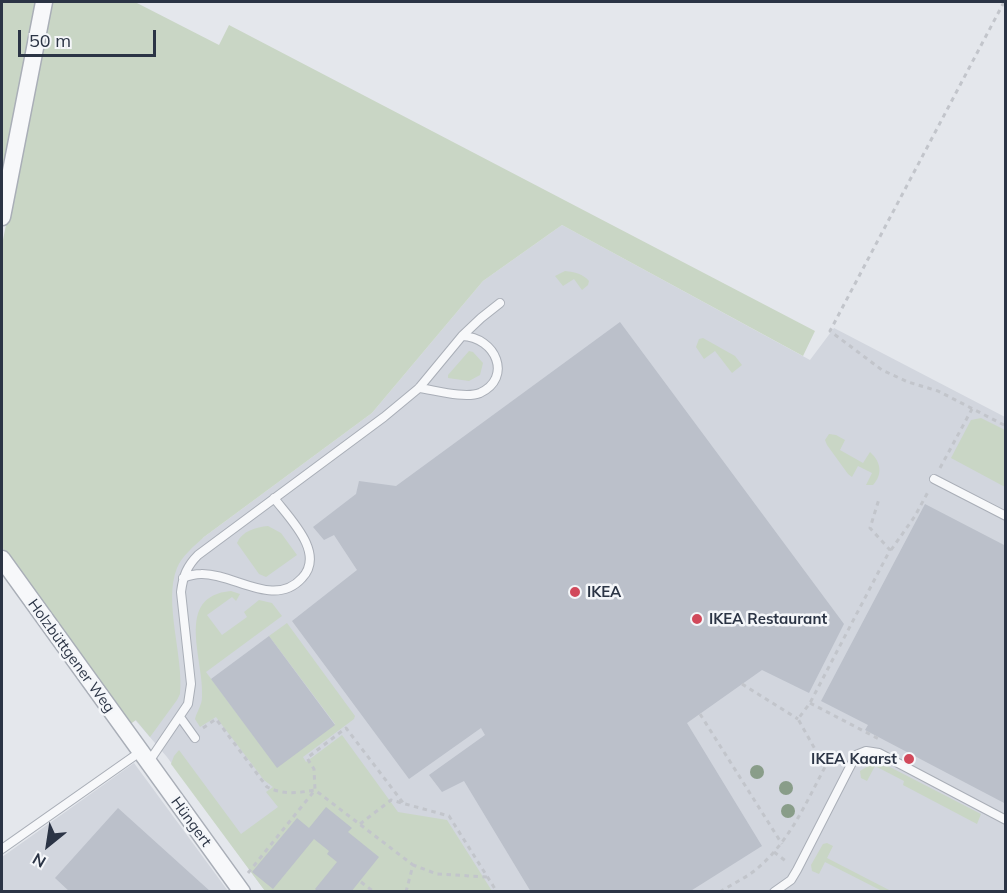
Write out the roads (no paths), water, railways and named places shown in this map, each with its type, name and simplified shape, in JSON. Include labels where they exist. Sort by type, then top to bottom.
[{"type":"street","points":[[2,217],[44,2]]},
{"type":"street","name":"Holzbüttgener Weg","points":[[2,559],[144,758]]},
{"type":"street","name":"Hüngert","points":[[144,758],[240,889]]},
{"type":"lane","points":[[2,849],[144,758],[180,717],[188,704],[191,684],[181,592],[183,578],[189,565],[198,555],[384,417],[419,388],[462,336],[500,303]]},
{"type":"lane","points":[[419,388],[466,395],[478,393],[488,387],[495,378],[498,367],[495,354],[485,343],[474,337],[462,336]]},
{"type":"lane","points":[[934,479],[1005,516]]},
{"type":"lane","points":[[183,578],[200,573],[261,589],[279,591],[295,586],[307,572],[310,557],[306,542],[274,498]]},
{"type":"lane","points":[[180,717],[194,737]]},
{"type":"lane","points":[[774,891],[791,880],[856,755],[866,751],[879,753],[1005,820]]},
{"type":"place","name":"IKEA","points":[[575,592]]},
{"type":"place","name":"IKEA Restaurant","points":[[697,619]]},
{"type":"place","name":"IKEA Kaarst","points":[[909,759]]}]
